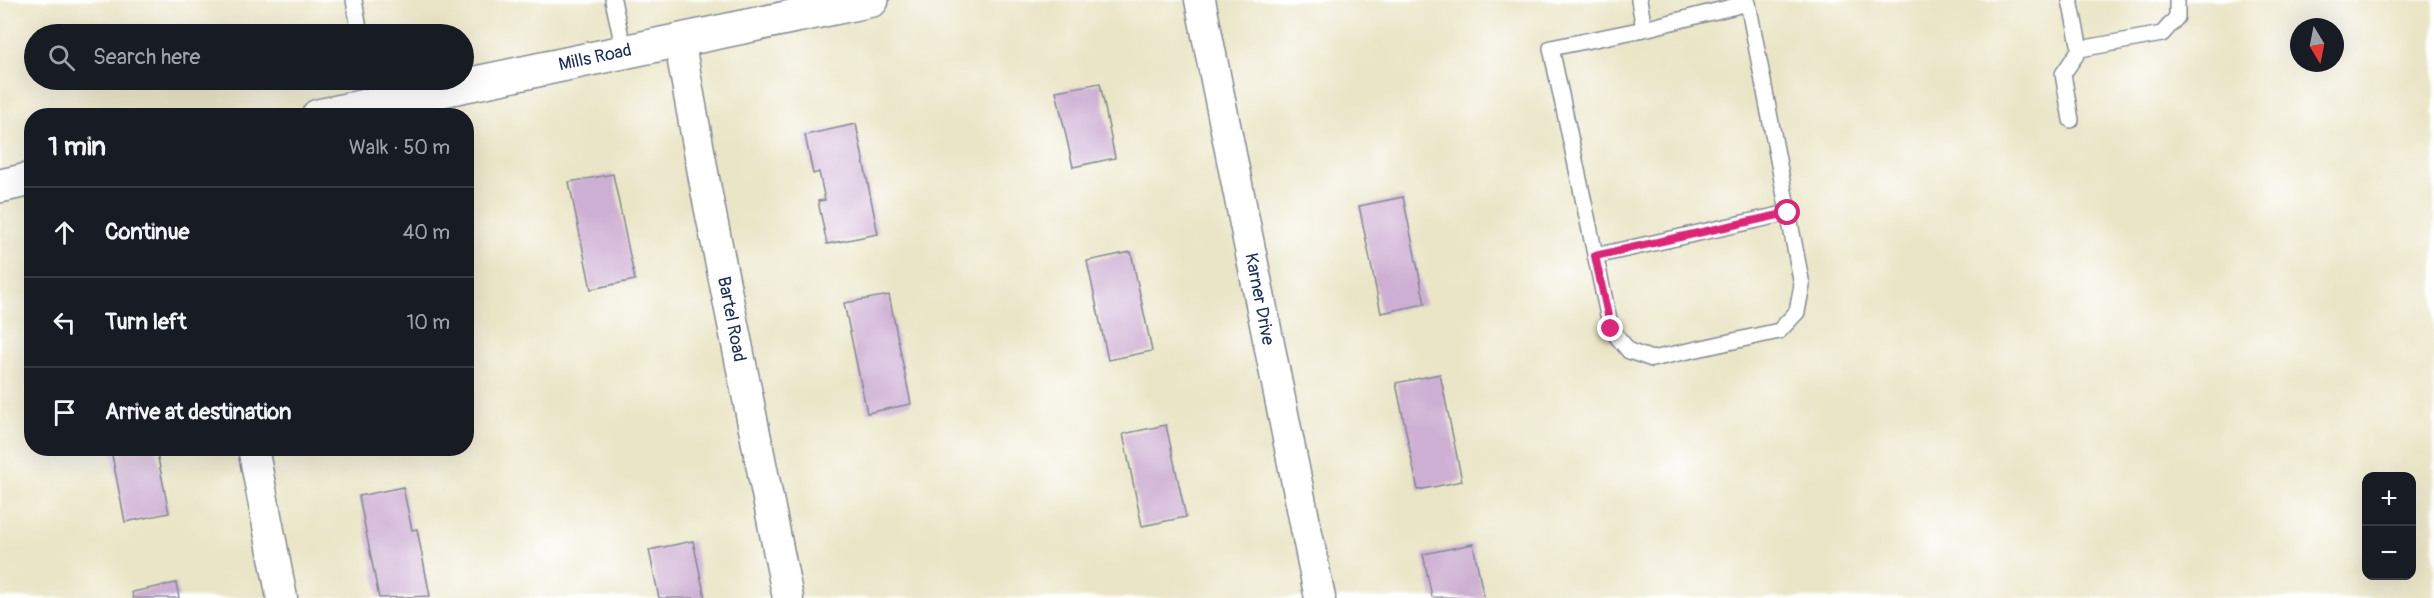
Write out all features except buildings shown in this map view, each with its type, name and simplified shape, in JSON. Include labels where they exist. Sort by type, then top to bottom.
[{"type":"street","name":"Mills Road","points":[[474,75],[624,51],[872,0]]},
{"type":"street","name":"Karner Drive","points":[[1200,0],[1320,598]]},
{"type":"street","name":"Bartel Road","points":[[680,39],[707,195],[788,598]]},
{"type":"street","name":"Mills Road","points":[[337,108],[376,91]]},
{"type":"street","points":[[0,186],[24,181]]},
{"type":"street","points":[[255,456],[282,598]]},
{"type":"lane","points":[[354,0],[358,24]]},
{"type":"lane","points":[[613,0],[624,51]]},
{"type":"lane","points":[[1639,0],[1644,29]]},
{"type":"lane","points":[[2070,0],[2080,49]]},
{"type":"lane","points":[[2071,120],[2062,74],[2080,49],[2162,34],[2177,17],[2177,0]]},
{"type":"lane","points":[[1748,3],[1788,213],[1802,285],[1797,312],[1779,331],[1652,359],[1629,351],[1611,329],[1551,48],[1644,29],[1748,3]]},
{"type":"lane","points":[[1595,256],[1788,213]]},
{"type":"route","points":[[1611,329],[1595,256],[1788,213]]}]
